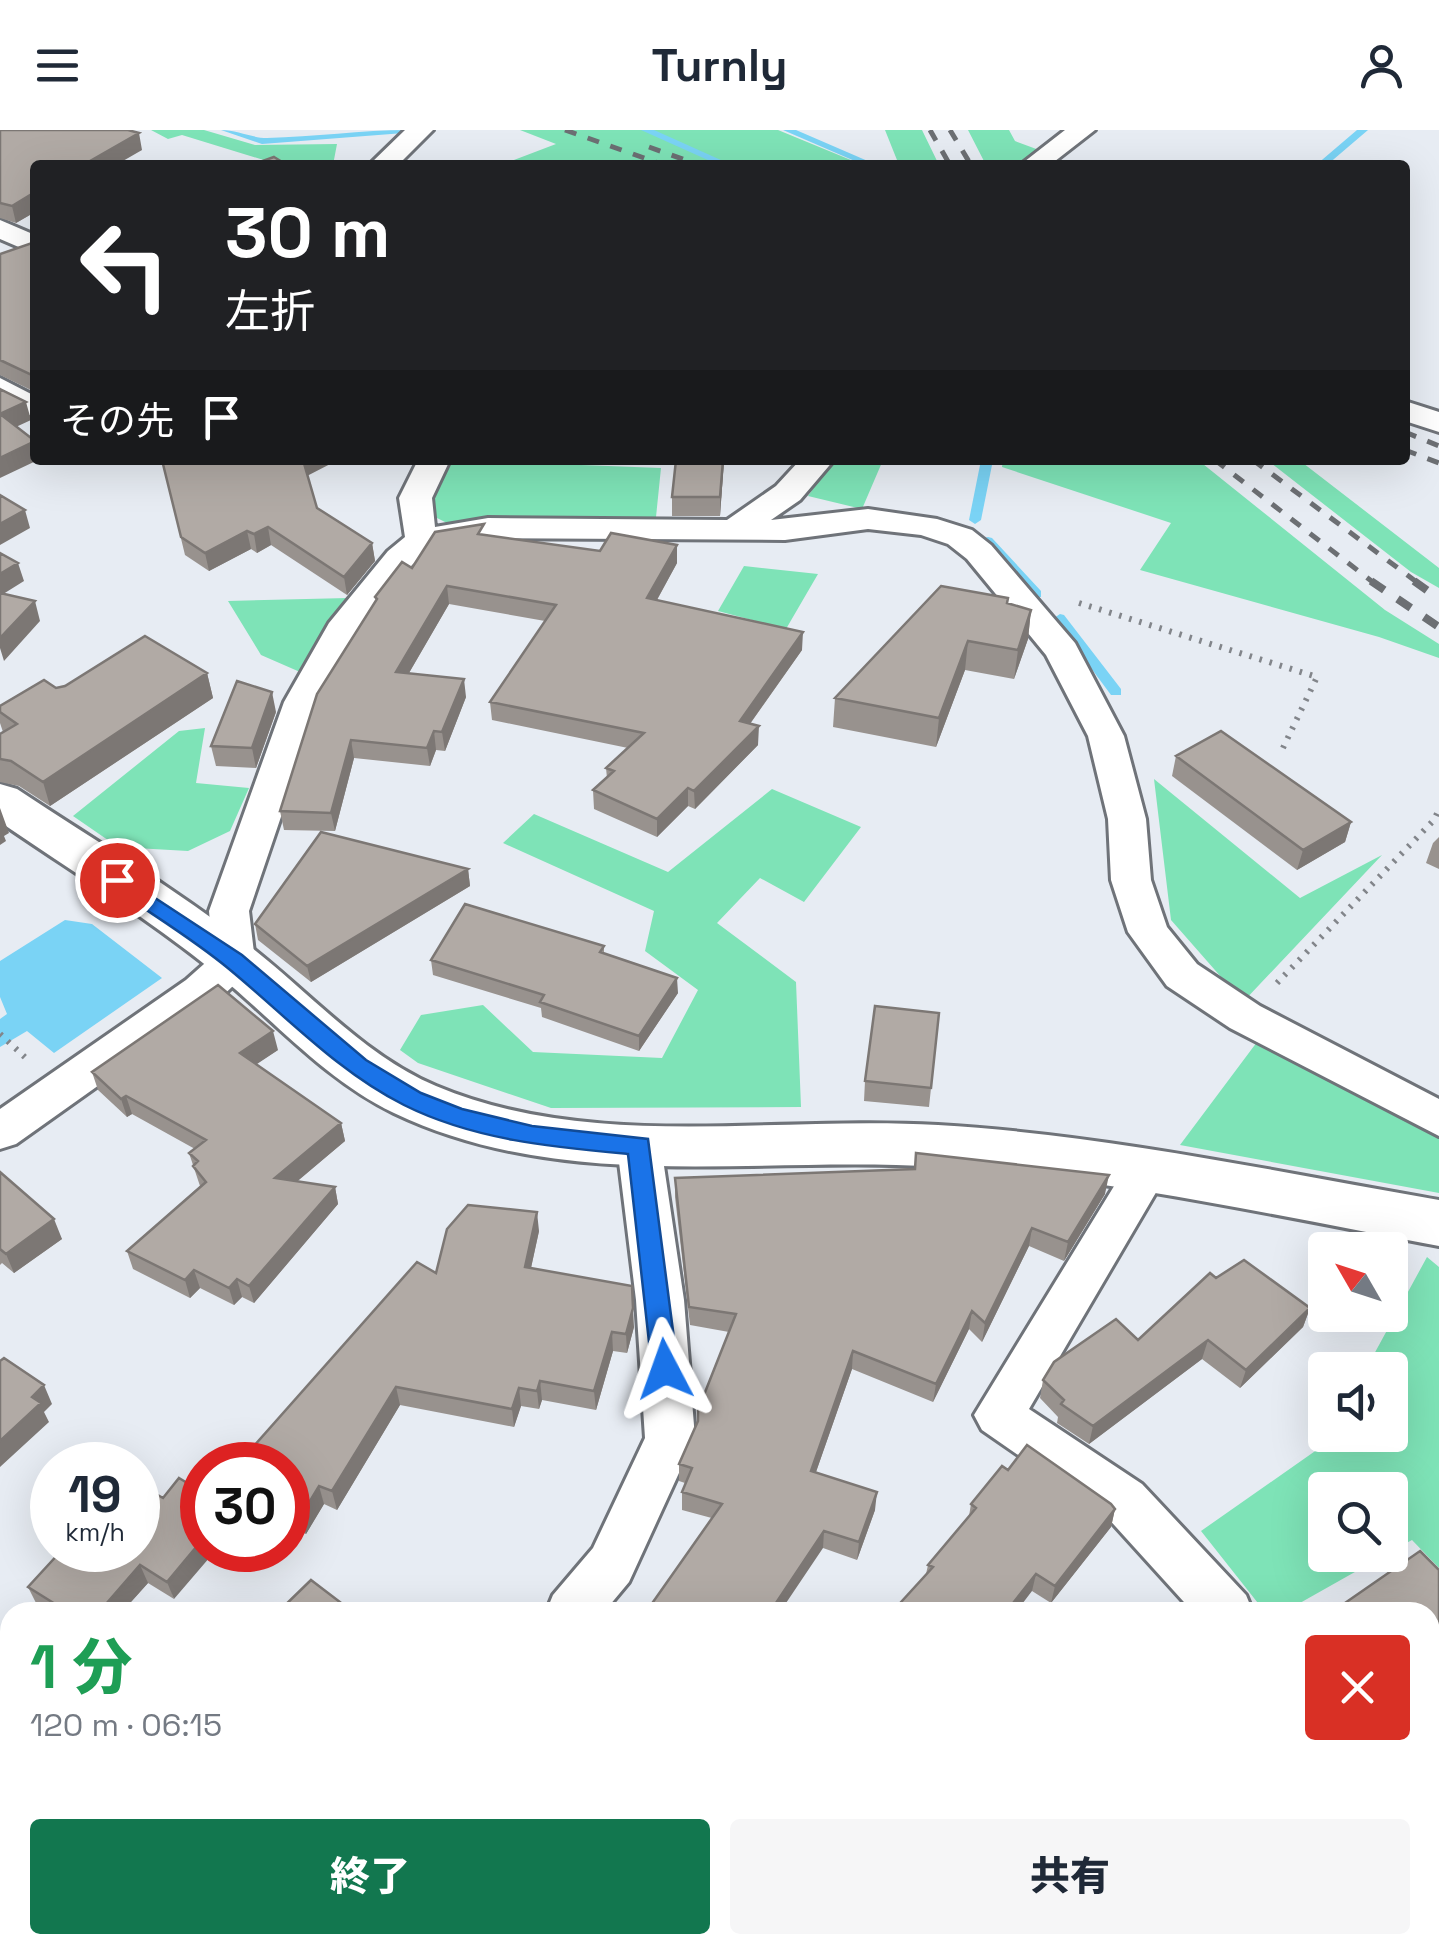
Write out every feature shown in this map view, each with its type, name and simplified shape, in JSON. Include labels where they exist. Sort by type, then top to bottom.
[{"type":"street","points":[[387,160],[420,130]]},
{"type":"street","points":[[1041,160],[1082,130]]},
{"type":"street","points":[[0,228],[30,243]]},
{"type":"street","points":[[0,386],[30,405]]},
{"type":"street","points":[[1410,412],[1439,423]]},
{"type":"street","points":[[423,539],[411,509],[417,488],[431,465]]},
{"type":"street","points":[[734,530],[788,493],[813,465]]},
{"type":"street","points":[[234,961],[229,911],[302,702],[342,632],[400,558],[423,539],[488,528],[785,530],[868,520],[925,526],[960,537],[978,552],[1062,650],[1106,736],[1127,818],[1131,880],[1148,932],[1182,975],[1244,1017],[1439,1119]]},
{"type":"street","points":[[0,800],[234,961],[358,1066],[413,1099],[458,1117],[532,1136],[639,1146],[938,1146],[1146,1172],[1439,1224]]},
{"type":"street","points":[[0,1132],[201,991],[234,961]]},
{"type":"street","points":[[581,1602],[612,1565],[670,1438],[660,1300],[639,1146]]},
{"type":"street","points":[[1146,1172],[999,1415],[1124,1500],[1219,1602]]},
{"type":"path","points":[[1022,604],[1078,603],[1317,677],[1282,750]]},
{"type":"path","points":[[1244,1017],[1434,820],[1439,809]]},
{"type":"path","points":[[0,1034],[14,1047]]},
{"type":"green space","points":[[151,130],[204,130],[255,145],[337,144],[334,160],[264,160],[182,135],[168,139]]},
{"type":"green space","points":[[520,130],[778,130],[851,160],[514,160],[556,144]]},
{"type":"green space","points":[[885,130],[922,130],[937,160],[897,160]]},
{"type":"green space","points":[[968,130],[1009,130],[1015,141],[1039,150],[1028,160],[983,160]]},
{"type":"green space","points":[[448,465],[661,468],[656,517],[447,523],[425,512]]},
{"type":"green space","points":[[830,465],[881,465],[862,509],[808,496]]},
{"type":"green space","points":[[1204,465],[1385,610],[1439,644],[1439,658],[1379,637],[1140,570],[1171,523],[1002,467]]},
{"type":"green space","points":[[1273,465],[1305,465],[1439,568],[1439,588],[1411,572]]},
{"type":"green space","points":[[744,566],[818,574],[786,629],[718,611]]},
{"type":"green space","points":[[348,598],[300,672],[261,655],[228,601]]},
{"type":"green space","points":[[205,728],[196,783],[249,788],[230,831],[188,851],[118,847],[73,816],[179,731]]},
{"type":"green space","points":[[1154,779],[1300,898],[1382,855],[1243,1002],[1171,920]]},
{"type":"green space","points":[[772,789],[861,827],[804,902],[760,878],[717,923],[796,982],[801,1107],[551,1108],[418,1063],[400,1050],[421,1015],[483,1005],[533,1052],[662,1058],[698,990],[645,951],[654,911],[503,843],[534,814],[668,872]]},
{"type":"green space","points":[[1260,1038],[1439,1133],[1439,1193],[1180,1145]]},
{"type":"green space","points":[[1427,1257],[1439,1267],[1439,1568],[1412,1540],[1408,1542],[1408,1472],[1308,1472],[1308,1572],[1355,1572],[1302,1602],[1257,1602],[1201,1531],[1314,1452],[1408,1452],[1408,1352],[1375,1352],[1386,1332],[1408,1332],[1408,1292]]},
{"type":"water","points":[[65,920],[92,924],[162,978],[54,1053],[27,1031],[0,1047],[0,1019],[7,1014],[0,997],[0,961]]},
{"type":"building","points":[[0,130],[139,133],[92,160],[30,160],[30,195],[12,206],[0,203]]},
{"type":"building","points":[[30,244],[30,374],[0,360],[0,254]]},
{"type":"building","points":[[0,389],[26,402],[0,414]]},
{"type":"building","points":[[0,414],[30,437],[30,443],[0,458]]},
{"type":"building","points":[[163,465],[304,465],[317,508],[372,543],[344,577],[268,527],[254,534],[247,531],[205,553],[181,537]]},
{"type":"building","points":[[675,465],[723,465],[720,497],[672,497]]},
{"type":"building","points":[[0,495],[25,510],[0,524]]},
{"type":"building","points":[[484,524],[478,534],[600,551],[611,533],[677,545],[647,598],[803,632],[740,721],[759,726],[694,791],[688,788],[657,819],[593,790],[614,771],[606,768],[644,733],[490,702],[556,605],[447,586],[396,672],[464,679],[442,732],[434,731],[427,748],[351,740],[331,813],[280,811],[317,694],[375,597],[402,562],[412,568],[435,532]]},
{"type":"building","points":[[0,553],[18,563],[0,574]]},
{"type":"building","points":[[941,586],[1008,598],[1007,603],[1031,610],[1018,650],[968,641],[939,718],[835,698]]},
{"type":"building","points":[[0,593],[35,601],[0,638]]},
{"type":"building","points":[[145,636],[207,673],[43,782],[11,761],[0,759],[0,734],[17,724],[0,712],[0,706],[44,680],[56,688],[65,686]]},
{"type":"building","points":[[237,681],[272,692],[252,748],[211,746]]},
{"type":"building","points":[[1221,731],[1351,822],[1303,850],[1176,756]]},
{"type":"building","points":[[321,832],[468,869],[307,966],[255,924]]},
{"type":"building","points":[[465,904],[604,946],[600,952],[677,978],[639,1036],[540,1002],[544,995],[431,960]]},
{"type":"building","points":[[218,985],[273,1031],[240,1053],[341,1123],[275,1178],[335,1187],[249,1286],[237,1279],[229,1288],[194,1270],[185,1280],[127,1251],[206,1182],[193,1166],[198,1161],[189,1153],[206,1140],[126,1096],[121,1099],[92,1072]]},
{"type":"building","points":[[875,1006],[939,1013],[931,1088],[865,1081]]},
{"type":"building","points":[[916,1153],[1109,1175],[1068,1242],[1032,1228],[985,1323],[972,1311],[936,1384],[853,1351],[811,1471],[877,1492],[859,1542],[824,1531],[777,1602],[653,1602],[722,1504],[682,1492],[692,1468],[679,1464],[736,1314],[689,1307],[675,1178],[915,1169]]},
{"type":"building","points":[[0,1172],[54,1219],[6,1254],[0,1249]]},
{"type":"building","points":[[468,1205],[537,1212],[525,1267],[632,1286],[633,1308],[626,1334],[612,1332],[594,1391],[540,1381],[537,1391],[519,1388],[512,1409],[396,1387],[332,1491],[319,1486],[310,1501],[310,1442],[257,1442],[417,1262],[436,1273],[447,1229]]},
{"type":"building","points":[[1244,1260],[1308,1310],[1246,1370],[1208,1340],[1093,1426],[1061,1404],[1064,1400],[1043,1380],[1054,1362],[1116,1319],[1138,1340],[1210,1273],[1216,1278]]},
{"type":"building","points":[[4,1358],[44,1385],[32,1397],[41,1403],[0,1441],[0,1361]]},
{"type":"building","points":[[1027,1445],[1115,1509],[1055,1586],[1036,1574],[1014,1602],[901,1602],[933,1567],[928,1565],[976,1508],[971,1504],[1002,1466],[1008,1470]]},
{"type":"building","points":[[180,1479],[180,1566],[167,1582],[151,1572],[160,1572],[160,1496],[163,1498]]},
{"type":"building","points":[[1420,1551],[1439,1570],[1439,1602],[1346,1602],[1390,1572],[1408,1572],[1408,1559]]},
{"type":"building","points":[[42,1572],[134,1572],[108,1602],[52,1602],[28,1587]]},
{"type":"building","points":[[311,1580],[340,1602],[288,1602]]},
{"type":"waterway","points":[[226,130],[262,141],[404,130]]},
{"type":"waterway","points":[[646,130],[715,160]]},
{"type":"waterway","points":[[788,130],[860,160]]},
{"type":"waterway","points":[[1327,160],[1363,130]]},
{"type":"waterway","points":[[975,520],[986,465]]},
{"type":"waterway","points":[[988,541],[1037,594]]},
{"type":"waterway","points":[[1060,618],[1116,692]]},
{"type":"railway","points":[[565,130],[650,160]]},
{"type":"railway","points":[[930,130],[947,160]]},
{"type":"railway","points":[[950,130],[968,160]]},
{"type":"railway","points":[[649,147],[685,160]]},
{"type":"railway","points":[[1410,434],[1439,446]]},
{"type":"railway","points":[[1410,452],[1439,463]]},
{"type":"railway","points":[[1221,465],[1374,583]]},
{"type":"railway","points":[[1260,465],[1418,583]]},
{"type":"railway","points":[[1371,581],[1439,627]]},
{"type":"railway","points":[[1414,581],[1439,599]]},
{"type":"route","points":[[117,880],[234,961],[358,1066],[413,1099],[458,1117],[532,1136],[639,1146],[660,1300],[665,1369]]}]
